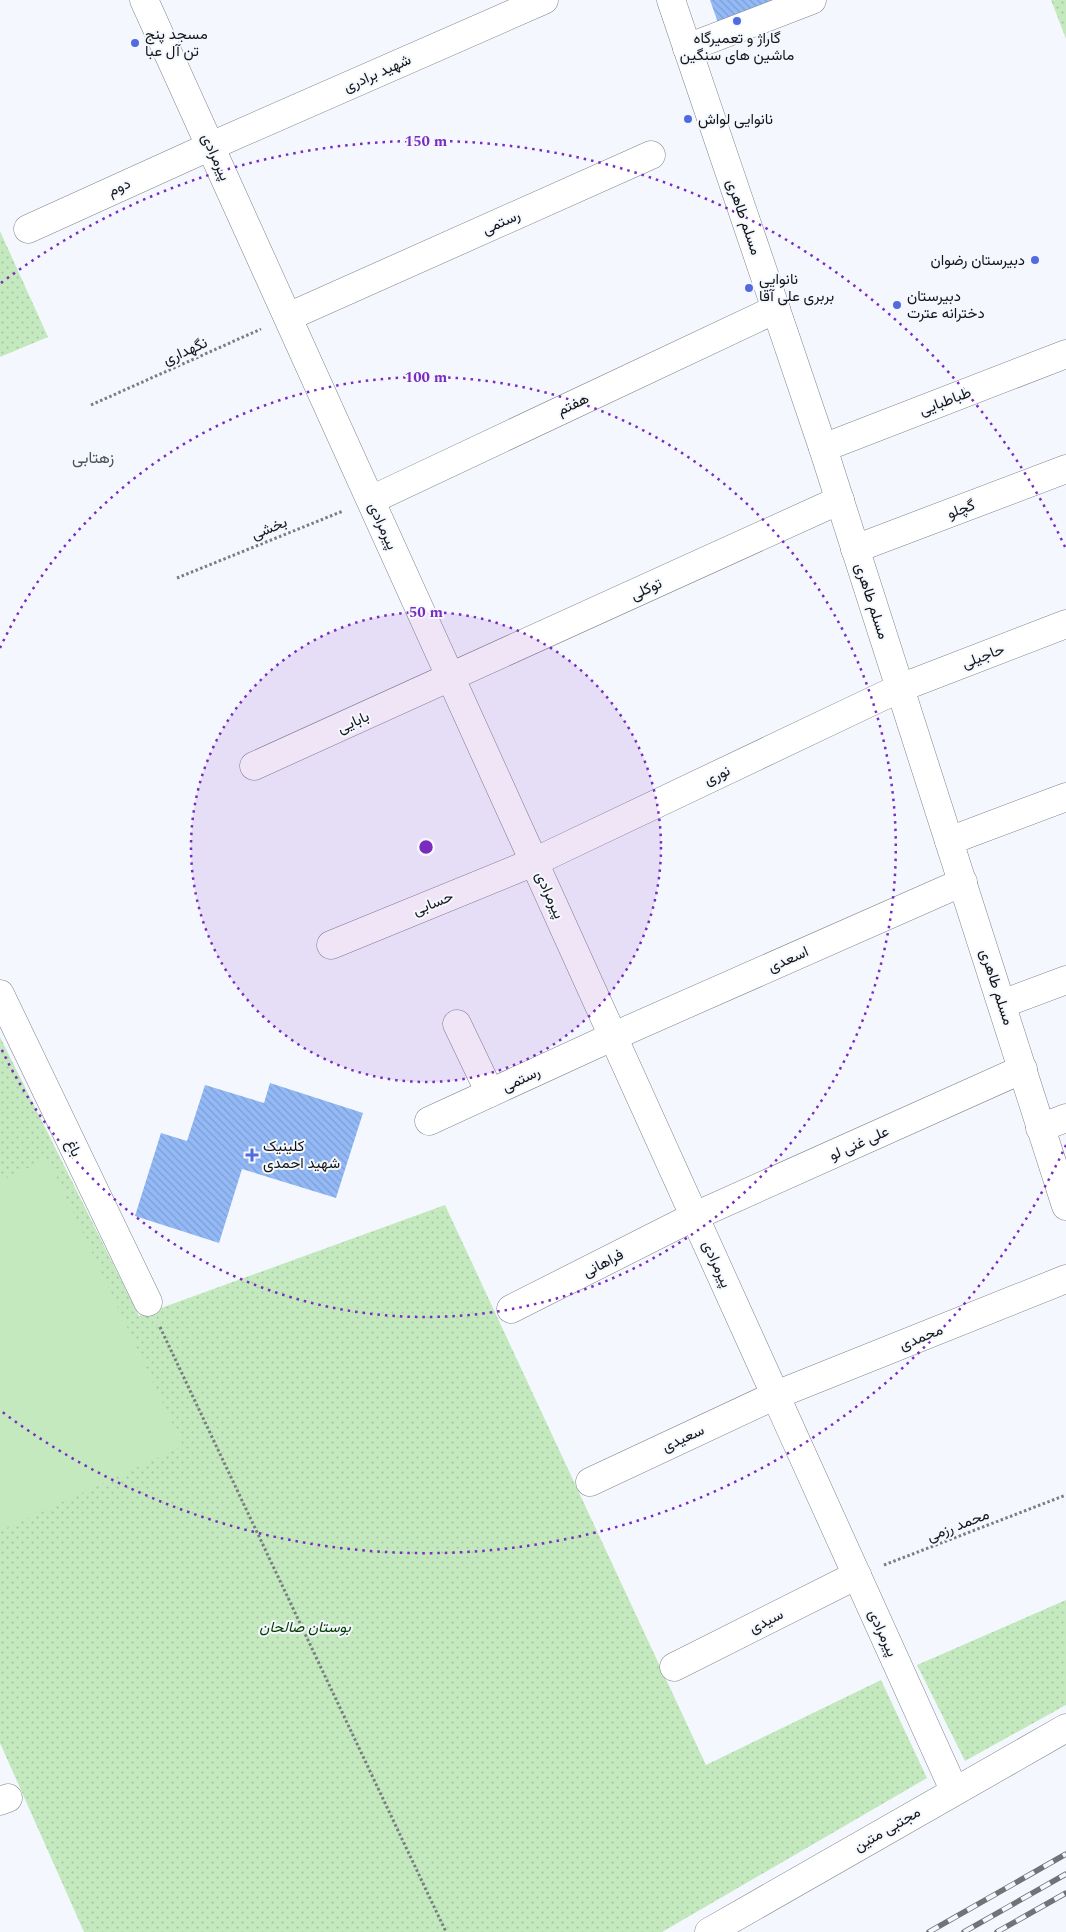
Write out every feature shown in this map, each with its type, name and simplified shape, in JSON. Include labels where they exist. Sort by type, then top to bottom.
[{"type":"street","name":"پیرمرادی","points":[[144,0],[954,1790]]},
{"type":"street","name":"شهید برادری","points":[[211,146],[544,0]]},
{"type":"street","name":"مسلم طاهری","points":[[671,0],[823,448],[1066,1206]]},
{"type":"street","points":[[687,48],[812,0]]},
{"type":"street","name":"دوم","points":[[28,229],[211,146]]},
{"type":"street","name":"رستمی","points":[[288,317],[651,155]]},
{"type":"street","name":"هفتم","points":[[370,500],[776,309]]},
{"type":"street","name":"طباطبایی","points":[[823,448],[1066,354]]},
{"type":"street","name":"گچلو","points":[[855,549],[1066,468]]},
{"type":"street","name":"توکلی","points":[[451,678],[840,500]]},
{"type":"street","name":"حاجیلی","points":[[900,688],[1066,624]]},
{"type":"street","name":"بابایی","points":[[254,766],[451,678]]},
{"type":"street","name":"نوری","points":[[534,862],[900,688]]},
{"type":"street","points":[[950,841],[1066,797]]},
{"type":"street","name":"حسابی","points":[[331,945],[534,862]]},
{"type":"street","name":"اسعدی","points":[[614,1036],[963,882]]},
{"type":"street","points":[[1002,1004],[1066,980]]},
{"type":"street","name":"باغ","points":[[0,994],[148,1302]]},
{"type":"street","points":[[457,1024],[490,1093]]},
{"type":"street","name":"رستمی","points":[[429,1121],[614,1036]]},
{"type":"street","name":"علی غنی لو","points":[[695,1216],[1023,1069]]},
{"type":"street","points":[[1040,1128],[1066,1118]]},
{"type":"street","name":"فراهانی","points":[[511,1309],[695,1216]]},
{"type":"street","name":"محمدی","points":[[776,1395],[1066,1279]]},
{"type":"street","name":"سعیدی","points":[[590,1482],[776,1395]]},
{"type":"street","name":"سیدی","points":[[674,1667],[858,1575]]},
{"type":"street","name":"مجتبی متین","points":[[709,1932],[954,1790],[1066,1728]]},
{"type":"path","name":"نگهداری","points":[[91,405],[288,317]]},
{"type":"path","name":"بخشی","points":[[177,578],[370,500]]},
{"type":"path","points":[[148,1302],[446,1932]]},
{"type":"path","name":"محمد رزمی","points":[[858,1575],[1066,1496]]},
{"type":"green space","points":[[1051,0],[1066,0],[1066,39]]},
{"type":"green space","points":[[0,231],[48,337],[0,357]]},
{"type":"green space","name":"بوستان صالحان","points":[[0,1037],[139,1316],[445,1205],[706,1765],[881,1680],[927,1778],[662,1932],[84,1932],[0,1743]]},
{"type":"green space","points":[[48,1159],[183,1446],[0,1531],[0,1181]]},
{"type":"green space","points":[[1066,1600],[1066,1705],[965,1761],[917,1665]]},
{"type":"building","name":"گاراژ و تعمیرگاه ماشین های سنگین","points":[[710,0],[811,0],[722,34]]},
{"type":"building","name":"کلینیک شهید احمدی","points":[[270,1083],[363,1113],[336,1198],[242,1169],[219,1243],[135,1216],[161,1133],[187,1141],[205,1085],[264,1103]]},
{"type":"railway","points":[[929,1932],[1066,1854]]},
{"type":"railway","points":[[964,1932],[1066,1874]]},
{"type":"railway","points":[[997,1932],[1066,1893]]},
{"type":"place","name":"گاراژ و تعمیرگاه ماشین های سنگین","points":[[737,21]]},
{"type":"place","name":"مسجد پنج تن آل عبا","points":[[135,43]]},
{"type":"place","name":"نانوایی لواش","points":[[688,119]]},
{"type":"place","name":"دبیرستان رضوان","points":[[1035,260]]},
{"type":"place","name":"نانوایی بربری علی آقا","points":[[749,288]]},
{"type":"place","name":"دبیرستان دخترانه عترت","points":[[897,305]]},
{"type":"place","name":"کلینیک شهید احمدی","points":[[252,1155]]},
{"type":"district","name":"زهتابی","points":[[93,457]]}]
